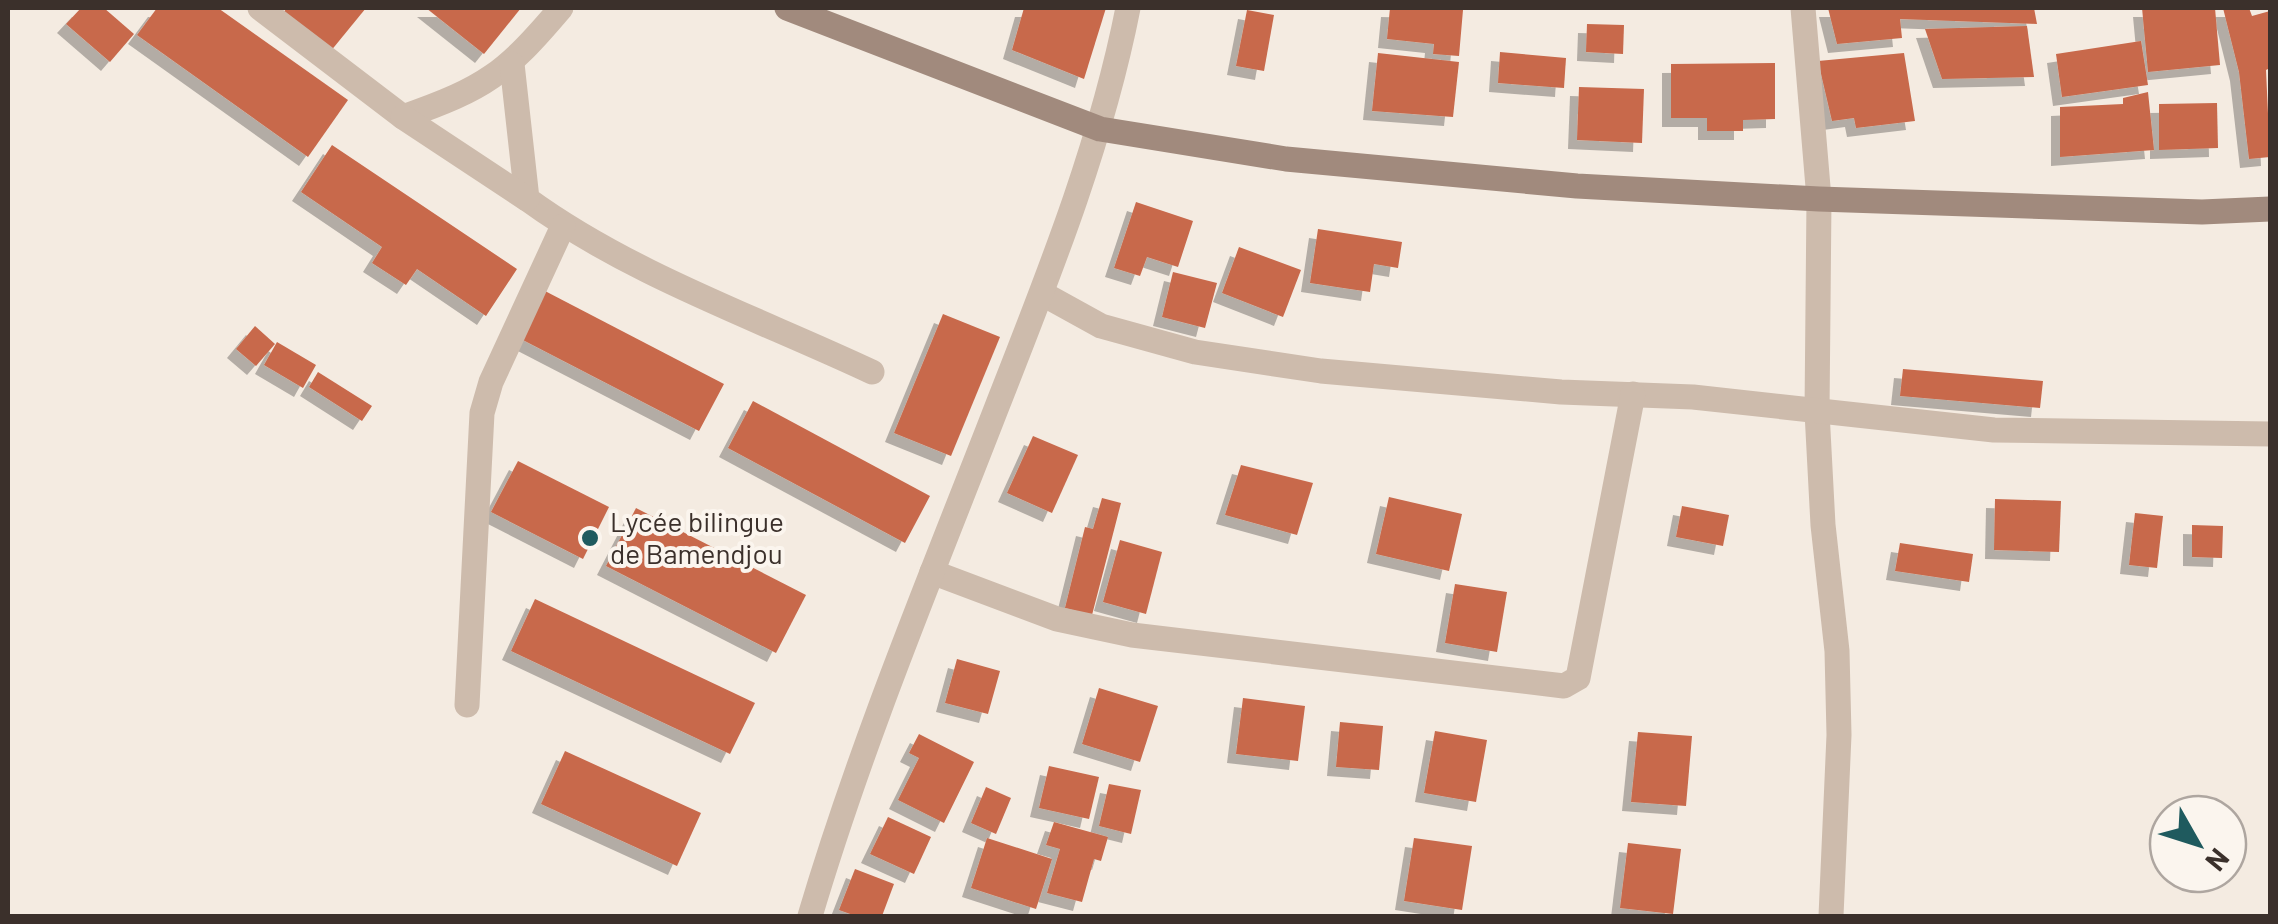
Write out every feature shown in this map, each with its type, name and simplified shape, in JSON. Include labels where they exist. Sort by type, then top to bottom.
[{"type":"main road","points":[[786,8],[1100,129],[1286,159],[1578,186],[1818,199],[2202,212],[2270,209]]},
{"type":"street","points":[[260,8],[403,116],[564,226],[872,372]]},
{"type":"street","points":[[403,116],[476,90],[512,64],[561,8]]},
{"type":"street","points":[[810,916],[859,761],[1043,294],[1100,129],[1128,8]]},
{"type":"street","points":[[1803,8],[1818,199],[1817,412],[1839,734],[1831,916]]},
{"type":"street","points":[[512,64],[528,199]]},
{"type":"street","points":[[467,705],[482,413],[491,382],[564,226]]},
{"type":"street","points":[[1043,294],[1102,326],[1195,352],[1321,371],[1633,394],[1994,430],[2270,434]]},
{"type":"street","points":[[932,572],[1057,619],[1132,634],[1564,686],[1578,678],[1633,394]]},
{"type":"building","points":[[81,8],[104,8],[134,34],[110,62],[66,24]]},
{"type":"building","points":[[157,8],[218,8],[348,100],[308,157],[137,35]]},
{"type":"building","points":[[287,8],[366,8],[330,52],[282,14]]},
{"type":"building","points":[[426,8],[521,8],[484,54]]},
{"type":"building","points":[[1024,8],[1106,8],[1084,79],[1012,50]]},
{"type":"building","points":[[1390,8],[1463,10],[1459,56],[1433,54],[1434,44],[1387,39]]},
{"type":"building","points":[[1828,8],[2034,8],[2037,24],[1900,19],[1902,38],[1837,44]]},
{"type":"building","points":[[2142,8],[2215,8],[2220,65],[2148,72]]},
{"type":"building","points":[[2223,8],[2249,8],[2252,16],[2270,11],[2270,68],[2266,70],[2270,157],[2249,159],[2239,72]]},
{"type":"building","points":[[1247,10],[1274,15],[1264,71],[1236,66]]},
{"type":"building","points":[[1587,24],[1624,25],[1623,54],[1586,52]]},
{"type":"building","points":[[2027,26],[2034,77],[1942,79],[1925,29]]},
{"type":"building","points":[[2141,41],[2148,85],[2062,97],[2056,54]]},
{"type":"building","points":[[1500,52],[1566,58],[1564,88],[1498,83]]},
{"type":"building","points":[[1378,53],[1459,62],[1453,117],[1372,111]]},
{"type":"building","points":[[1904,53],[1915,121],[1856,128],[1854,118],[1832,121],[1818,61]]},
{"type":"building","points":[[1775,63],[1775,119],[1743,120],[1743,131],[1707,131],[1707,118],[1671,118],[1671,64]]},
{"type":"building","points":[[1579,87],[1644,89],[1642,143],[1577,140]]},
{"type":"building","points":[[2148,92],[2154,150],[2060,157],[2060,107],[2123,104],[2123,98]]},
{"type":"building","points":[[2217,103],[2218,148],[2159,150],[2159,104]]},
{"type":"building","points":[[332,145],[517,269],[486,316],[417,269],[406,285],[372,263],[382,247],[301,192]]},
{"type":"building","points":[[1136,202],[1193,221],[1178,267],[1147,257],[1140,276],[1114,268]]},
{"type":"building","points":[[1318,229],[1402,242],[1398,268],[1374,264],[1370,292],[1310,283]]},
{"type":"building","points":[[1239,247],[1301,270],[1283,317],[1222,293]]},
{"type":"building","points":[[1173,272],[1217,283],[1205,328],[1162,317]]},
{"type":"building","points":[[545,291],[724,384],[699,431],[521,339]]},
{"type":"building","points":[[943,314],[1000,337],[951,456],[894,433]]},
{"type":"building","points":[[255,326],[275,344],[256,366],[236,349]]},
{"type":"building","points":[[277,342],[316,365],[303,388],[264,365]]},
{"type":"building","points":[[1903,369],[2043,381],[2040,408],[1900,396]]},
{"type":"building","points":[[318,372],[372,406],[362,421],[309,387]]},
{"type":"building","points":[[753,401],[930,496],[905,543],[728,448]]},
{"type":"building","points":[[1033,436],[1078,455],[1052,513],[1007,493]]},
{"type":"building","points":[[518,461],[609,507],[583,559],[491,512]]},
{"type":"building","points":[[1241,465],[1313,483],[1297,535],[1225,515]]},
{"type":"building","points":[[1389,497],[1462,514],[1449,571],[1376,554]]},
{"type":"building","points":[[1102,498],[1121,503],[1092,615],[1065,608],[1085,527],[1093,529]]},
{"type":"building","points":[[1995,499],[2061,501],[2059,552],[1994,550]]},
{"type":"building","points":[[1682,506],[1729,515],[1723,546],[1676,537]]},
{"type":"building","points":[[636,508],[806,595],[776,653],[606,566]]},
{"type":"building","points":[[2135,513],[2163,516],[2157,568],[2129,565]]},
{"type":"building","points":[[2192,525],[2223,526],[2222,558],[2192,557]]},
{"type":"building","points":[[1120,540],[1162,552],[1146,614],[1103,602]]},
{"type":"building","points":[[1900,543],[1973,554],[1969,582],[1895,571]]},
{"type":"building","points":[[1455,584],[1507,592],[1497,652],[1445,643]]},
{"type":"building","points":[[535,599],[755,703],[730,754],[511,651]]},
{"type":"building","points":[[957,659],[1000,671],[988,714],[945,703]]},
{"type":"building","points":[[1099,688],[1158,706],[1140,762],[1082,744]]},
{"type":"building","points":[[1243,698],[1305,706],[1298,761],[1236,754]]},
{"type":"building","points":[[1340,722],[1383,726],[1379,770],[1336,767]]},
{"type":"building","points":[[1435,731],[1487,740],[1476,802],[1424,793]]},
{"type":"building","points":[[1638,732],[1692,736],[1686,806],[1631,802]]},
{"type":"building","points":[[919,734],[974,762],[944,823],[898,800],[919,758],[909,753]]},
{"type":"building","points":[[565,751],[701,813],[677,866],[541,804]]},
{"type":"building","points":[[1049,766],[1099,777],[1089,819],[1039,808]]},
{"type":"building","points":[[1109,784],[1141,790],[1131,834],[1099,826]]},
{"type":"building","points":[[986,787],[1011,798],[996,834],[971,823]]},
{"type":"building","points":[[888,817],[931,837],[914,874],[870,854]]},
{"type":"building","points":[[1054,822],[1108,837],[1101,861],[1094,859],[1082,902],[1047,893],[1060,849],[1046,845]]},
{"type":"building","points":[[987,838],[1052,859],[1036,909],[971,888]]},
{"type":"building","points":[[1414,838],[1472,846],[1462,910],[1404,901]]},
{"type":"building","points":[[1628,843],[1681,849],[1673,914],[1620,908]]},
{"type":"building","points":[[855,869],[894,884],[882,916],[856,916],[839,910]]},
{"type":"place","name":"Lycée bilingue de Bamendjou","points":[[590,538]]}]
